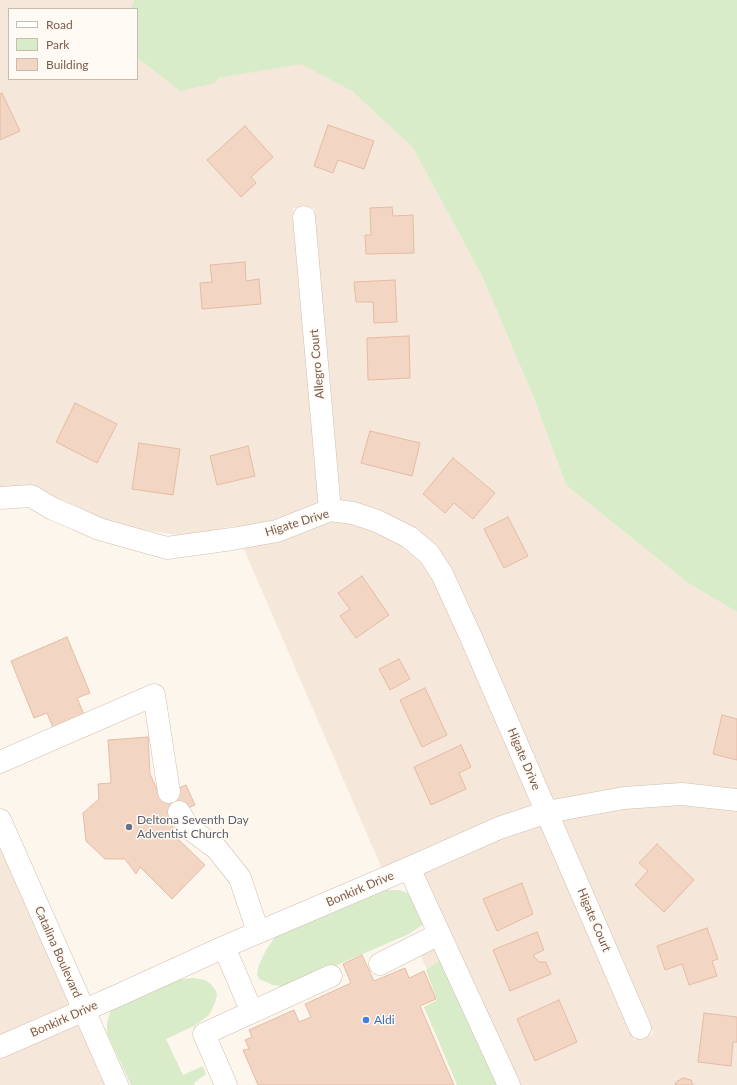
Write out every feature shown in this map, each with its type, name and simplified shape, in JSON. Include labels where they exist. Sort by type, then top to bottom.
[{"type":"street","name":"Allegro Court","points":[[304,217],[330,510]]},
{"type":"street","name":"Higate Drive","points":[[0,498],[31,496],[53,509],[99,529],[166,548],[277,531],[330,510],[353,514],[376,521],[409,537],[429,554],[442,574],[547,812]]},
{"type":"street","points":[[0,762],[154,696],[169,792]]},
{"type":"street","name":"Bonkirk Drive","points":[[0,1047],[119,995],[224,946],[409,868],[499,828],[547,812],[624,798],[682,794],[737,800]]},
{"type":"street","points":[[179,812],[189,828],[217,849],[240,878],[258,932]]},
{"type":"street","name":"Higate Court","points":[[547,812],[640,1028]]},
{"type":"street","name":"Catalina Boulevard","points":[[0,820],[117,1085]]},
{"type":"street","points":[[409,868],[509,1085]]},
{"type":"street","points":[[380,964],[440,934]]},
{"type":"street","points":[[224,946],[252,1012]]},
{"type":"street","points":[[226,1085],[204,1034],[331,976]]},
{"type":"shaded area","points":[[0,0],[134,0],[131,8],[8,8],[8,80],[138,80],[138,59],[180,91],[219,78],[301,63],[352,91],[413,148],[482,276],[533,396],[566,485],[688,583],[737,612],[737,790],[553,802],[451,571],[339,502],[314,208],[293,208],[319,504],[273,522],[235,529],[234,526],[186,536],[131,528],[89,514],[57,501],[39,488],[0,488]]},
{"type":"shaded area","points":[[332,520],[352,523],[373,530],[404,545],[422,560],[433,577],[534,806],[382,869],[243,547]]},
{"type":"shaded area","points":[[683,804],[737,809],[737,1085],[480,1085],[414,941],[430,932],[416,887],[401,882],[503,838],[542,825],[634,1040],[653,1034],[561,820],[627,807]]},
{"type":"shaded area","points":[[0,845],[70,1005],[0,1036]]},
{"type":"shaded area","points":[[79,1023],[106,1085],[0,1085],[0,1058]]},
{"type":"green space","points":[[134,0],[737,0],[737,612],[688,583],[566,485],[533,396],[482,276],[413,148],[352,91],[301,64],[219,78],[215,83],[180,91],[138,59],[138,8],[131,8]]},
{"type":"green space","points":[[386,890],[399,890],[414,895],[424,924],[409,934],[286,987],[273,985],[259,979],[257,974],[259,965],[266,950],[275,937]]},
{"type":"green space","points":[[444,958],[497,1085],[457,1085],[424,1007],[437,1000],[426,970]]},
{"type":"green space","points":[[193,978],[205,980],[211,984],[217,995],[215,1003],[209,1015],[194,1026],[166,1039],[183,1075],[203,1066],[206,1074],[194,1083],[195,1085],[131,1085],[107,1033],[107,1023],[110,1012],[119,1005],[175,980]]},
{"type":"building","points":[[2,93],[20,131],[0,140],[0,94]]},
{"type":"building","points":[[328,125],[374,141],[364,169],[338,160],[333,173],[314,166]]},
{"type":"building","points":[[245,126],[273,157],[251,177],[256,183],[241,197],[207,160]]},
{"type":"building","points":[[392,207],[393,216],[413,215],[414,253],[366,254],[365,235],[371,235],[370,208]]},
{"type":"building","points":[[245,262],[246,281],[259,279],[261,304],[202,309],[200,283],[212,282],[210,265]]},
{"type":"building","points":[[395,280],[397,322],[374,323],[373,302],[356,302],[354,282]]},
{"type":"building","points":[[409,336],[410,378],[368,380],[367,338]]},
{"type":"building","points":[[75,403],[117,424],[97,463],[56,442]]},
{"type":"building","points":[[370,431],[420,443],[412,476],[361,463]]},
{"type":"building","points":[[139,443],[180,449],[173,495],[132,489]]},
{"type":"building","points":[[248,446],[255,476],[217,485],[210,456]]},
{"type":"building","points":[[453,458],[495,493],[473,519],[454,503],[445,513],[423,494]]},
{"type":"building","points":[[508,517],[528,556],[504,568],[484,529]]},
{"type":"building","points":[[362,576],[389,615],[356,638],[340,616],[350,609],[338,593]]},
{"type":"building","points":[[67,637],[90,693],[77,698],[85,717],[54,730],[47,713],[34,718],[11,661]]},
{"type":"building","points":[[399,659],[410,679],[390,690],[379,669]]},
{"type":"building","points":[[425,688],[447,735],[422,747],[400,700]]},
{"type":"building","points":[[722,715],[737,719],[737,760],[713,754]]},
{"type":"building","name":"Deltona Seventh Day Adventist Church","points":[[148,737],[150,774],[160,796],[186,785],[195,805],[168,816],[178,839],[205,865],[172,899],[140,867],[136,874],[125,859],[105,859],[86,841],[83,813],[99,799],[98,784],[111,783],[108,740]]},
{"type":"building","points":[[461,745],[471,767],[459,773],[466,789],[431,805],[414,767]]},
{"type":"building","points":[[657,844],[694,880],[664,912],[635,885],[648,871],[639,863]]},
{"type":"building","points":[[522,883],[533,914],[497,931],[483,899]]},
{"type":"building","points":[[707,928],[718,959],[712,961],[717,976],[689,985],[682,964],[665,970],[657,946]]},
{"type":"building","points":[[537,932],[544,950],[533,955],[539,962],[546,962],[551,974],[510,991],[493,950]]},
{"type":"building","name":"Aldi","points":[[362,955],[374,981],[405,968],[409,978],[424,971],[436,999],[420,1006],[454,1085],[258,1085],[243,1050],[249,1049],[245,1040],[252,1037],[249,1030],[294,1010],[299,1022],[311,1017],[305,1004],[351,983],[343,964]]},
{"type":"building","points":[[559,1000],[577,1042],[535,1061],[517,1019]]},
{"type":"building","points":[[704,1013],[737,1017],[737,1042],[733,1042],[731,1066],[698,1062]]},
{"type":"building","points":[[683,1078],[691,1080],[693,1085],[675,1085],[676,1082]]},
{"type":"place","name":"Deltona Seventh Day Adventist Church","points":[[129,827]]},
{"type":"place","name":"Aldi","points":[[366,1020]]}]
